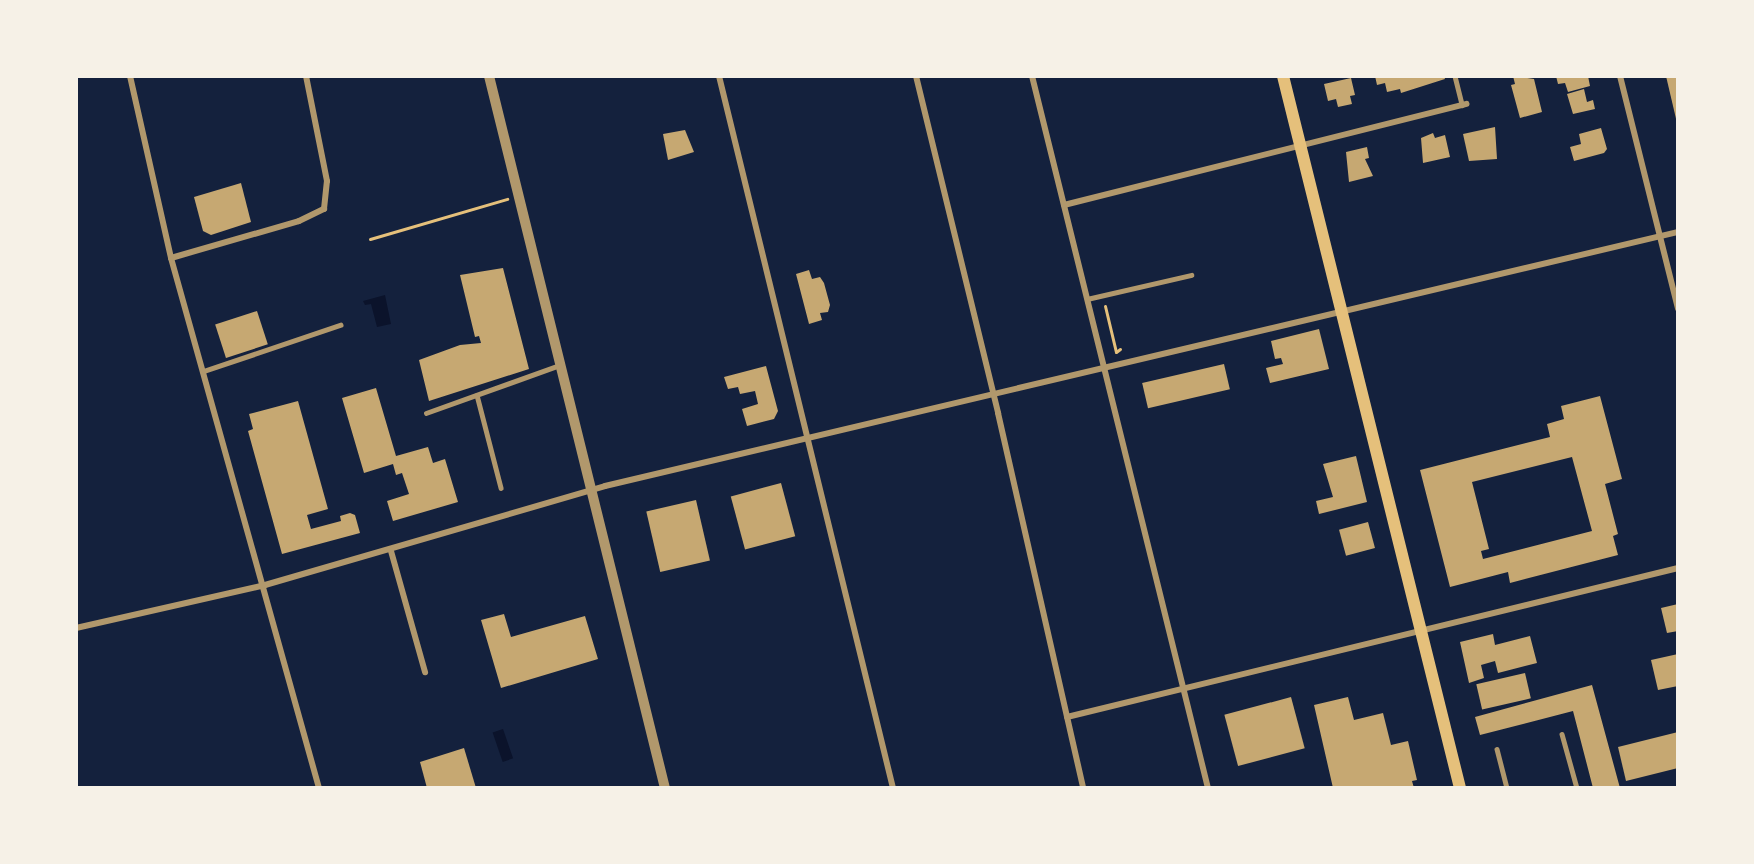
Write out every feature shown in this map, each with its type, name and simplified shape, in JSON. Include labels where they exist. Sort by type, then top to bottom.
[{"type":"main road","points":[[1283,76],[1419,632],[1460,788]]},
{"type":"street","points":[[130,76],[171,258],[265,585],[319,788]]},
{"type":"street","points":[[171,258],[299,221],[324,209],[327,181],[306,76]]},
{"type":"street","points":[[489,76],[665,788]]},
{"type":"street","points":[[719,76],[893,788]]},
{"type":"street","points":[[1032,76],[1208,788]]},
{"type":"street","points":[[1620,76],[1677,309]]},
{"type":"street","points":[[917,77],[994,394],[1083,788]]},
{"type":"street","points":[[1064,205],[1465,104]]},
{"type":"street","points":[[76,628],[265,585],[391,551],[591,490],[1677,231]]},
{"type":"street","points":[[391,551],[425,672]]},
{"type":"street","points":[[1066,717],[1677,568]]},
{"type":"lane","points":[[1455,76],[1465,104]]},
{"type":"lane","points":[[1087,299],[1191,275]]},
{"type":"lane","points":[[204,371],[340,325]]},
{"type":"lane","points":[[426,413],[560,365]]},
{"type":"lane","points":[[477,395],[501,488]]},
{"type":"lane","points":[[1562,734],[1577,788]]},
{"type":"lane","points":[[1497,749],[1507,788]]},
{"type":"path","points":[[370,239],[493,203]]},
{"type":"path","points":[[1102,296],[1116,352],[1120,349]]},
{"type":"water","points":[[385,295],[391,324],[377,327],[371,304],[365,305],[363,301]]},
{"type":"water","points":[[503,729],[513,758],[503,762],[493,733]]},
{"type":"building","points":[[1375,76],[1444,76],[1445,79],[1401,93],[1400,89],[1387,92],[1385,83],[1377,85]]},
{"type":"building","points":[[1513,76],[1534,79],[1542,112],[1520,118],[1511,85],[1515,84]]},
{"type":"building","points":[[1556,76],[1588,76],[1590,86],[1568,92],[1565,83],[1558,84]]},
{"type":"building","points":[[1666,76],[1678,76],[1677,123]]},
{"type":"building","points":[[1351,78],[1355,95],[1350,96],[1352,104],[1338,107],[1336,99],[1328,101],[1324,84]]},
{"type":"building","points":[[1584,89],[1587,102],[1593,100],[1595,109],[1573,114],[1567,94]]},
{"type":"building","points":[[1495,127],[1497,159],[1469,161],[1463,134]]},
{"type":"building","points":[[1601,128],[1607,149],[1604,153],[1574,161],[1570,147],[1581,144],[1579,134]]},
{"type":"building","points":[[685,130],[694,152],[668,160],[663,134]]},
{"type":"building","points":[[1433,133],[1435,138],[1445,135],[1450,157],[1423,163],[1421,138]]},
{"type":"building","points":[[1367,147],[1369,158],[1365,159],[1373,176],[1349,182],[1346,152]]},
{"type":"building","points":[[241,183],[251,222],[211,235],[203,231],[194,197]]},
{"type":"building","points":[[503,268],[529,369],[429,401],[419,360],[460,345],[481,343],[479,336],[475,337],[460,275]]},
{"type":"building","points":[[809,270],[812,279],[820,277],[824,283],[830,305],[828,312],[820,313],[822,320],[809,324],[796,274]]},
{"type":"building","points":[[257,311],[268,344],[226,358],[215,325]]},
{"type":"building","points":[[1319,329],[1329,369],[1270,383],[1266,368],[1283,364],[1281,358],[1275,359],[1271,341]]},
{"type":"building","points":[[1224,364],[1230,389],[1148,408],[1142,383]]},
{"type":"building","points":[[766,366],[778,411],[774,419],[747,426],[742,409],[758,404],[755,391],[740,394],[738,387],[728,389],[724,377]]},
{"type":"building","points":[[376,388],[396,456],[428,447],[433,463],[445,459],[458,502],[393,521],[387,501],[409,494],[402,473],[396,475],[393,464],[364,473],[342,398]]},
{"type":"building","points":[[1600,396],[1622,479],[1605,484],[1618,534],[1613,536],[1618,555],[1510,583],[1508,572],[1450,587],[1420,470],[1550,437],[1547,424],[1564,419],[1561,406]],"holes":[[[1572,457],[1592,531],[1483,559],[1481,551],[1489,549],[1472,482]]]},
{"type":"building","points":[[298,401],[328,509],[307,515],[311,529],[341,521],[340,516],[350,513],[355,515],[360,533],[282,554],[248,431],[253,429],[249,414]]},
{"type":"building","points":[[1356,456],[1367,502],[1319,514],[1316,501],[1333,497],[1323,464]]},
{"type":"building","points":[[781,483],[795,536],[745,550],[731,496]]},
{"type":"building","points":[[696,500],[710,560],[660,572],[646,511]]},
{"type":"building","points":[[1368,522],[1375,548],[1346,556],[1339,530]]},
{"type":"building","points":[[1678,604],[1678,631],[1667,633],[1661,608]]},
{"type":"building","points":[[504,614],[511,637],[585,616],[598,659],[501,688],[481,620]]},
{"type":"building","points":[[1493,634],[1495,645],[1530,636],[1537,663],[1498,673],[1495,661],[1481,665],[1484,678],[1469,683],[1460,642]]},
{"type":"building","points":[[1678,654],[1678,686],[1658,690],[1651,660]]},
{"type":"building","points":[[1525,673],[1531,698],[1482,710],[1476,684]]},
{"type":"building","points":[[1592,685],[1620,788],[1593,788],[1573,711],[1480,735],[1475,717]]},
{"type":"building","points":[[1291,697],[1305,748],[1238,766],[1224,715]]},
{"type":"building","points":[[1348,697],[1354,720],[1383,713],[1391,745],[1408,741],[1417,780],[1412,781],[1414,788],[1333,788],[1314,705]]},
{"type":"building","points":[[1678,732],[1678,768],[1626,781],[1618,747]]},
{"type":"building","points":[[464,748],[476,788],[427,788],[420,762]]}]
